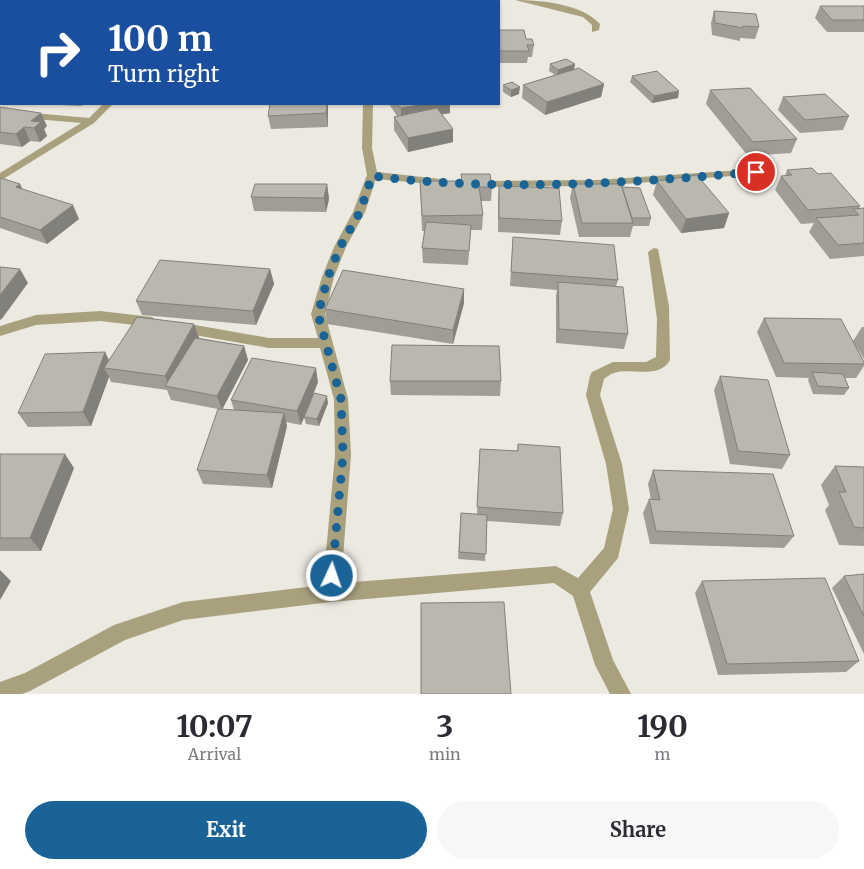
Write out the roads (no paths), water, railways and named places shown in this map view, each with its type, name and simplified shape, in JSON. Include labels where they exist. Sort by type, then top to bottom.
[{"type":"street","points":[[519,0],[564,9],[586,16],[596,24],[596,30]]},
{"type":"street","points":[[0,178],[91,122],[107,105]]},
{"type":"street","points":[[331,593],[343,455],[341,399],[318,314],[340,247],[360,212],[372,176],[367,148],[368,105]]},
{"type":"street","points":[[0,113],[91,122]]},
{"type":"street","points":[[372,176],[454,183],[597,183],[756,172]]},
{"type":"street","points":[[580,590],[612,552],[621,509],[614,464],[593,395],[597,376],[613,367],[647,367],[663,360],[666,336],[654,252]]},
{"type":"street","points":[[0,331],[36,320],[100,316],[142,320],[269,343],[327,343]]},
{"type":"street","points":[[0,692],[30,681],[121,632],[183,611],[331,593],[556,574],[580,590],[605,665],[620,694]]}]
